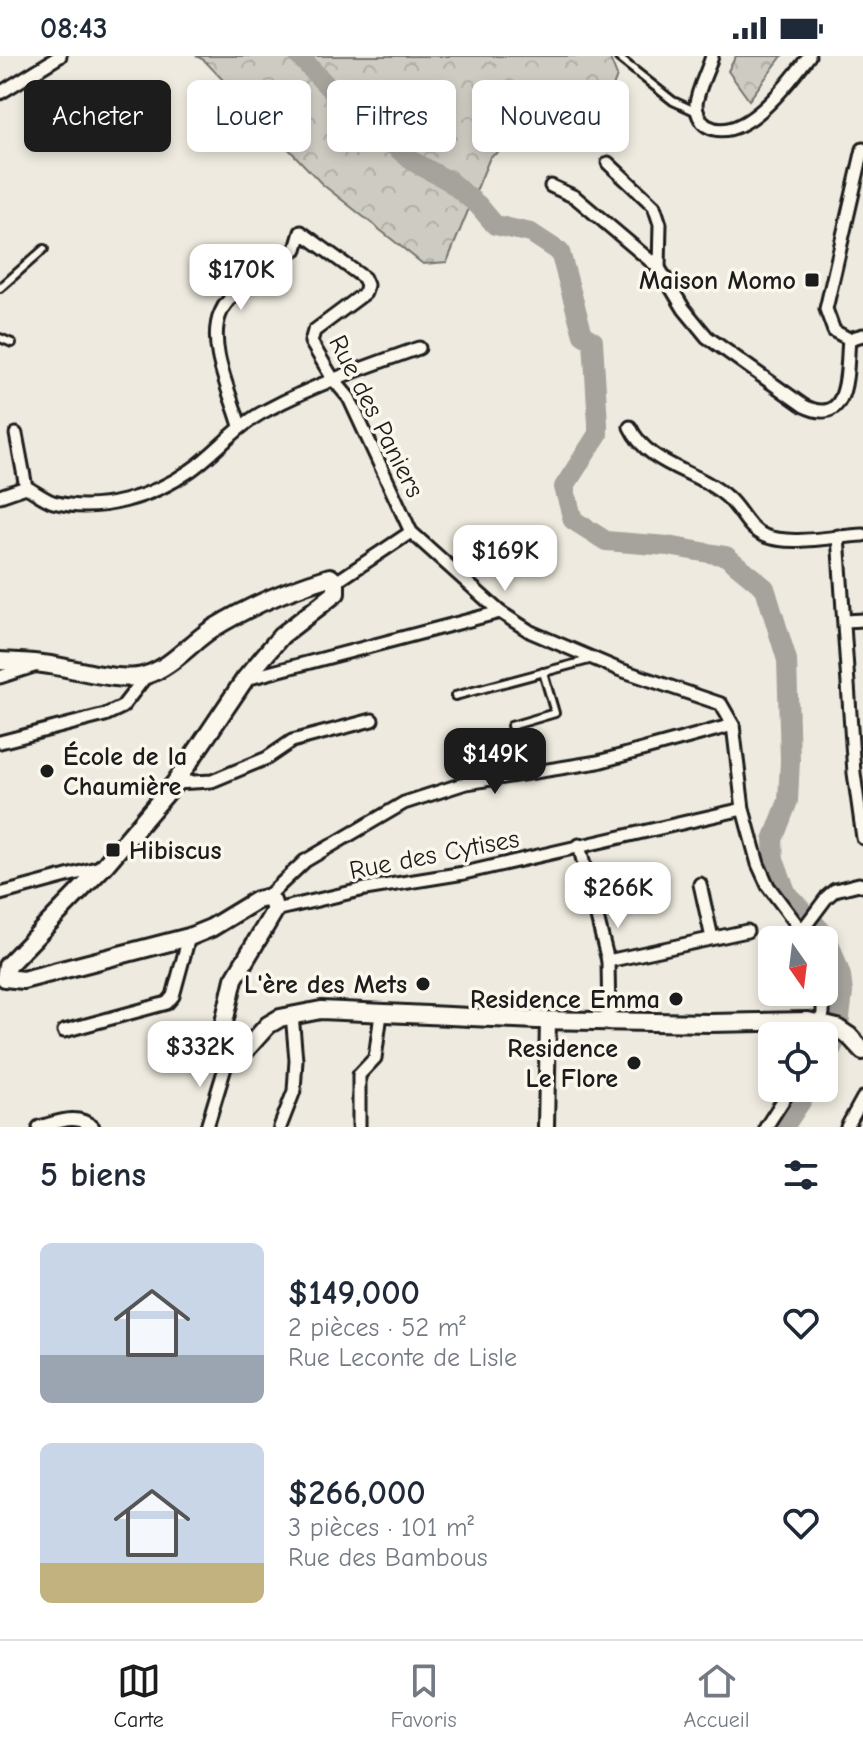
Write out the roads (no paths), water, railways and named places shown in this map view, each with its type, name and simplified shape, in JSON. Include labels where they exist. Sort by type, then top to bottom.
[{"type":"main road","points":[[0,661],[43,664],[125,677],[146,676],[165,666],[210,630],[237,616],[310,583],[330,577],[336,582],[336,593],[281,636],[245,679],[175,783],[105,865],[7,966],[3,980],[23,980],[189,937],[211,928],[257,900],[270,904],[234,979],[220,1040],[222,1057],[227,1061],[243,1053],[268,1025],[292,1014],[321,1010],[548,1020],[758,1022]]},
{"type":"main road","points":[[759,1022],[810,1022]]},
{"type":"main road","points":[[838,1033],[849,1036],[863,1051]]},
{"type":"street","points":[[0,93],[60,56]]},
{"type":"street","points":[[712,56],[696,104],[697,112],[708,127],[728,128],[745,122],[763,110],[809,56]]},
{"type":"street","points":[[863,149],[826,309],[834,331],[849,339],[863,335]]},
{"type":"street","points":[[608,163],[654,206],[660,224],[659,268]]},
{"type":"street","points":[[551,186],[575,197],[659,268],[684,309],[707,337],[810,409],[827,410],[840,400],[846,384],[849,339]]},
{"type":"street","name":"Rue des Paniers","points":[[240,426],[219,359],[217,323],[220,312],[226,302],[268,264],[296,249],[301,232],[364,278],[367,285],[365,293],[314,331],[311,336],[313,348],[349,398],[411,532],[500,612],[531,632],[593,659],[721,704],[733,725]]},
{"type":"street","points":[[16,434],[26,487],[51,502],[118,503],[158,490],[192,470],[240,426],[266,410],[333,379],[419,348]]},
{"type":"street","points":[[630,427],[637,441],[648,452],[720,491],[763,536],[784,540],[863,535]]},
{"type":"street","points":[[0,496],[26,487]]},
{"type":"street","points":[[336,582],[411,532]]},
{"type":"street","points":[[838,536],[863,838]]},
{"type":"street","points":[[245,679],[500,612]]},
{"type":"street","points":[[845,621],[863,620]]},
{"type":"street","points":[[0,677],[43,664]]},
{"type":"street","points":[[0,742],[105,715],[122,707],[146,676]]},
{"type":"street","points":[[850,692],[863,691]]},
{"type":"street","points":[[175,783],[212,781],[267,758],[292,741],[372,720]]},
{"type":"street","points":[[270,904],[305,861],[404,803],[466,783],[598,762],[699,737],[733,725],[743,809],[758,864],[768,886],[799,926]]},
{"type":"street","name":"Rue des Cytises","points":[[270,904],[464,873],[743,809]]},
{"type":"street","points":[[579,845],[608,961],[609,1021]]},
{"type":"street","points":[[0,894],[105,865]]},
{"type":"street","points":[[809,926],[820,906],[835,890],[862,882]]},
{"type":"street","points":[[700,884],[712,938]]},
{"type":"street","points":[[608,961],[747,931]]},
{"type":"street","points":[[64,1031],[167,1003],[173,996],[189,937]]},
{"type":"street","points":[[280,1127],[294,1091],[296,1060],[292,1014]]},
{"type":"street","points":[[359,1126],[359,1075],[375,1058],[381,1014]]},
{"type":"street","points":[[546,1127],[548,1020]]},
{"type":"street","points":[[207,1127],[227,1061]]},
{"type":"street","points":[[847,1127],[863,1098]]},
{"type":"street","points":[[766,1127],[782,1102]]},
{"type":"street","points":[[39,1127],[72,1118],[82,1119],[93,1127]]},
{"type":"lane","points":[[619,58],[673,101],[697,112]]},
{"type":"lane","points":[[0,288],[44,249]]},
{"type":"lane","points":[[0,338],[12,343]]},
{"type":"lane","points":[[455,696],[593,659]]},
{"type":"lane","points":[[511,726],[555,713],[543,672]]},
{"type":"waterway","points":[[299,56],[374,129],[414,162],[449,181],[478,205],[495,225],[531,233],[560,252],[583,335],[593,341],[598,424],[598,434],[564,487],[573,520],[606,541],[668,546],[726,556],[765,588],[787,660],[788,801],[773,840],[774,860],[787,894],[827,937],[841,976],[843,993],[838,1034]]},
{"type":"waterway","points":[[784,1127],[801,1102]]},
{"type":"place","name":"Maison Momo","points":[[812,280]]},
{"type":"place","name":"École de la Chaumière","points":[[47,771]]},
{"type":"place","name":"Hibiscus","points":[[113,850]]},
{"type":"place","name":"L'ère des Mets","points":[[423,984]]},
{"type":"place","name":"Residence Emma","points":[[676,999]]},
{"type":"place","name":"Residence Le Flore","points":[[634,1063]]}]
